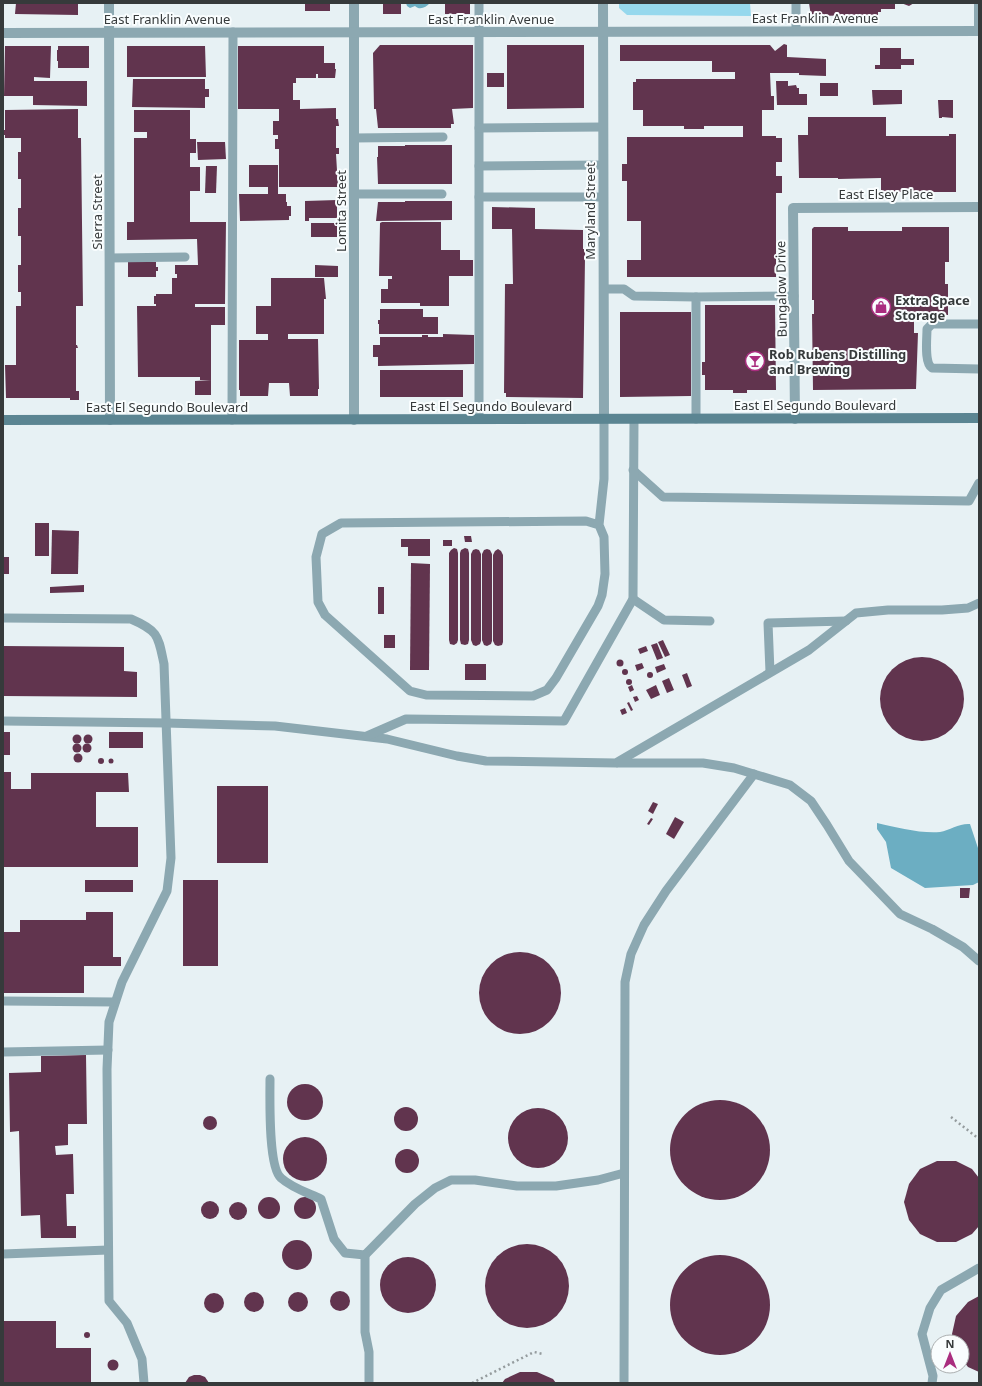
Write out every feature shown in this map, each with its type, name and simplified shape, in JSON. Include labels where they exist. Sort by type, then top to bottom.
[{"type":"main road","name":"East El Segundo Boulevard","points":[[3,420],[979,418]]},
{"type":"street","name":"Sierra Street","points":[[109,3],[110,420]]},
{"type":"street","name":"Lomita Street","points":[[354,3],[354,420]]},
{"type":"street","name":"Maryland Street","points":[[603,3],[604,419]]},
{"type":"street","points":[[979,3],[979,28]]},
{"type":"street","name":"East Franklin Avenue","points":[[3,33],[979,31]]},
{"type":"street","name":"East Elsey Place","points":[[793,208],[979,206]]},
{"type":"street","name":"Bungalow Drive","points":[[793,208],[795,419]]},
{"type":"lane","points":[[479,3],[479,419]]},
{"type":"lane","points":[[796,3],[796,31]]},
{"type":"lane","points":[[232,420],[233,32]]},
{"type":"lane","points":[[479,128],[603,127]]},
{"type":"lane","points":[[354,138],[443,137]]},
{"type":"lane","points":[[479,166],[603,165]]},
{"type":"lane","points":[[354,194],[442,194]]},
{"type":"lane","points":[[479,197],[603,197]]},
{"type":"lane","points":[[110,258],[185,258]]},
{"type":"lane","points":[[604,289],[624,289],[634,296],[794,296]]},
{"type":"lane","points":[[696,297],[696,419]]},
{"type":"lane","points":[[979,324],[932,324],[927,329],[927,361],[929,367],[979,369]]},
{"type":"lane","points":[[599,525],[586,521],[342,523],[322,534],[316,557],[318,602],[325,615],[410,691],[426,695],[533,696],[547,690],[556,678],[598,606],[602,595],[605,574],[604,537],[599,525],[604,479],[604,419]]},
{"type":"lane","points":[[367,737],[406,719],[564,721],[633,599],[634,419]]},
{"type":"lane","points":[[633,470],[663,497],[969,501],[979,483]]},
{"type":"lane","points":[[633,599],[664,620],[710,621]]},
{"type":"lane","points":[[616,763],[809,650],[856,613],[888,610],[942,610],[968,608],[979,603]]},
{"type":"lane","points":[[3,618],[131,619],[147,626],[158,639],[164,664],[171,858],[168,890],[122,982],[109,1022],[108,1050],[109,1301],[127,1323],[142,1359],[144,1383]]},
{"type":"lane","points":[[770,672],[768,623],[846,621]]},
{"type":"lane","points":[[3,721],[276,726],[387,739],[457,756],[486,761],[702,763],[734,768],[790,785],[810,801],[849,861],[900,914],[932,929],[963,947],[979,960]]},
{"type":"lane","points":[[624,1383],[625,982],[631,954],[644,925],[666,890],[754,774]]},
{"type":"lane","points":[[3,1001],[115,1002]]},
{"type":"lane","points":[[3,1052],[108,1050]]},
{"type":"lane","points":[[270,1078],[272,1155],[279,1177],[299,1190],[321,1199],[334,1239],[345,1253],[365,1255]]},
{"type":"lane","points":[[369,1383],[369,1352],[365,1332],[365,1255],[415,1204],[435,1188],[451,1180],[475,1180],[517,1186],[556,1186],[598,1180],[624,1173]]},
{"type":"lane","points":[[3,1254],[108,1250]]},
{"type":"lane","points":[[932,1383],[933,1376],[922,1334],[930,1308],[941,1290],[979,1268]]},
{"type":"path","points":[[952,1117],[979,1139]]},
{"type":"path","points":[[472,1383],[534,1352],[543,1354]]},
{"type":"shaded area","points":[[406,3],[430,3],[421,8],[415,6],[410,8]]},
{"type":"shaded area","points":[[619,3],[750,3],[751,16],[627,15],[619,8]]},
{"type":"shaded area","points":[[877,823],[925,832],[940,832],[970,824],[979,851],[979,882],[973,885],[925,888],[891,868],[886,842],[877,829]]},
{"type":"building","points":[[16,3],[78,3],[78,15],[15,14]]},
{"type":"building","points":[[305,3],[330,3],[330,11],[305,11]]},
{"type":"building","points":[[383,3],[401,3],[401,14],[383,14]]},
{"type":"building","points":[[445,3],[470,3],[470,14],[445,14]]},
{"type":"building","points":[[809,3],[881,3],[881,12],[878,12],[878,15],[811,16]]},
{"type":"building","points":[[881,3],[895,3],[895,9],[881,9]]},
{"type":"building","points":[[901,3],[914,3],[909,6]]},
{"type":"building","points":[[784,44],[787,45],[787,57],[826,59],[826,76],[799,75],[799,73],[770,73],[771,96],[774,96],[774,110],[762,110],[762,136],[776,136],[776,138],[782,138],[782,162],[776,162],[776,176],[782,176],[782,193],[776,193],[776,277],[627,277],[627,260],[641,260],[641,221],[627,221],[627,181],[622,181],[622,164],[627,164],[627,137],[743,137],[743,126],[704,126],[704,129],[684,129],[684,126],[643,126],[643,110],[633,110],[633,82],[636,82],[636,79],[735,79],[735,72],[712,72],[712,61],[620,61],[620,45],[770,45],[775,51]]},
{"type":"building","points":[[380,45],[473,45],[473,108],[452,109],[454,124],[451,124],[451,128],[378,128],[376,109],[374,109],[373,53]]},
{"type":"building","points":[[507,45],[584,45],[584,108],[507,109]]},
{"type":"building","points":[[5,46],[51,46],[50,78],[34,77],[34,81],[87,81],[87,106],[33,105],[33,96],[4,96]]},
{"type":"building","points":[[58,46],[89,46],[89,68],[58,68]]},
{"type":"building","points":[[127,46],[205,46],[206,77],[127,77]]},
{"type":"building","points":[[238,46],[324,46],[324,63],[335,63],[335,78],[318,78],[318,74],[316,74],[316,78],[296,78],[296,83],[293,83],[293,100],[300,100],[300,109],[336,108],[336,119],[338,119],[339,126],[336,126],[336,148],[339,148],[339,154],[336,154],[338,187],[279,187],[279,149],[275,149],[275,139],[278,139],[278,135],[273,135],[273,121],[279,121],[279,109],[238,109]]},
{"type":"building","points":[[880,48],[901,48],[901,59],[914,59],[914,65],[901,65],[901,69],[875,69],[875,65],[880,65]]},
{"type":"building","points":[[487,73],[504,73],[504,87],[487,87]]},
{"type":"building","points":[[133,79],[205,79],[205,89],[209,89],[209,97],[205,97],[205,108],[132,107]]},
{"type":"building","points":[[776,81],[788,81],[788,86],[796,85],[797,88],[799,88],[799,94],[807,94],[807,105],[777,105]]},
{"type":"building","points":[[820,83],[838,83],[838,96],[820,96]]},
{"type":"building","points":[[872,90],[902,90],[902,104],[873,105]]},
{"type":"building","points":[[938,100],[953,100],[953,118],[939,118]]},
{"type":"building","points":[[78,109],[78,138],[81,138],[83,306],[76,306],[76,345],[78,348],[76,348],[76,391],[79,391],[79,400],[70,400],[70,398],[6,398],[5,365],[16,365],[16,306],[21,306],[21,292],[18,292],[18,265],[21,265],[21,236],[18,236],[18,208],[21,208],[21,179],[18,179],[18,152],[21,152],[21,138],[5,138],[5,135],[3,135],[3,130],[5,130],[5,110]]},
{"type":"building","points":[[134,110],[190,110],[190,139],[196,139],[196,153],[190,153],[190,167],[200,167],[200,191],[190,191],[190,222],[226,222],[225,304],[195,304],[195,307],[225,307],[225,325],[211,325],[211,380],[200,380],[200,377],[138,377],[137,306],[156,306],[156,304],[154,304],[154,296],[156,296],[156,294],[172,294],[172,278],[177,278],[177,274],[175,274],[175,265],[198,265],[197,239],[127,240],[127,222],[134,222],[134,138],[147,138],[147,132],[134,132]]},
{"type":"building","points":[[808,117],[886,117],[886,136],[949,136],[949,134],[956,134],[956,192],[881,192],[881,178],[799,178],[798,135],[808,135]]},
{"type":"building","points":[[197,142],[225,142],[226,159],[198,160]]},
{"type":"building","points":[[452,145],[452,184],[378,184],[378,146]]},
{"type":"building","points":[[249,165],[278,165],[278,194],[286,194],[287,206],[291,206],[291,216],[289,216],[289,220],[240,221],[239,194],[268,194],[268,187],[249,187]]},
{"type":"building","points":[[206,166],[217,166],[216,193],[205,193]]},
{"type":"building","points":[[337,200],[337,218],[309,218],[309,221],[305,221],[305,201]]},
{"type":"building","points":[[452,201],[452,220],[376,221],[378,202]]},
{"type":"building","points":[[492,207],[535,208],[535,229],[583,230],[583,249],[585,249],[585,258],[583,398],[506,397],[506,393],[504,393],[505,284],[513,284],[512,229],[492,229]]},
{"type":"building","points":[[441,222],[441,250],[460,250],[460,260],[473,260],[473,276],[449,276],[449,306],[420,306],[420,303],[381,303],[381,289],[388,289],[388,279],[392,279],[392,276],[379,276],[380,223]]},
{"type":"building","points":[[311,223],[337,223],[337,237],[311,237]]},
{"type":"building","name":"Extra Space Storage","points":[[814,227],[848,227],[848,231],[902,231],[902,227],[949,227],[949,262],[945,262],[945,284],[948,284],[948,315],[914,315],[914,333],[918,333],[916,389],[813,390],[812,314],[814,314],[814,300],[812,300],[812,229]]},
{"type":"building","points":[[128,262],[156,262],[158,271],[156,271],[156,277],[128,277]]},
{"type":"building","points":[[315,265],[338,266],[338,277],[315,277]]},
{"type":"building","points":[[271,278],[324,278],[326,299],[324,299],[324,334],[288,334],[288,339],[318,339],[318,396],[290,396],[289,383],[269,383],[268,396],[240,396],[239,340],[268,340],[268,334],[256,334],[256,306],[271,306]]},
{"type":"building","points":[[705,305],[775,305],[776,390],[747,390],[747,393],[733,393],[733,390],[705,390],[705,375],[702,375],[702,362],[705,362]]},
{"type":"building","points":[[380,309],[423,309],[423,317],[438,317],[438,334],[379,334],[378,320],[380,320]]},
{"type":"building","points":[[620,312],[691,312],[691,396],[620,397]]},
{"type":"building","points":[[443,334],[474,335],[474,364],[378,366],[378,357],[373,357],[373,345],[380,345],[380,337],[422,337],[422,335],[428,335],[428,337],[443,337]]},
{"type":"building","points":[[380,370],[463,370],[463,397],[380,397]]},
{"type":"building","points":[[211,380],[211,395],[195,395],[195,381]]},
{"type":"building","points":[[35,523],[49,523],[49,556],[35,556]]},
{"type":"building","points":[[52,530],[79,531],[78,574],[51,574]]},
{"type":"building","points":[[464,536],[471,536],[472,542],[465,542]]},
{"type":"building","points":[[401,539],[430,539],[430,556],[408,556],[408,547],[401,547]]},
{"type":"building","points":[[443,540],[452,540],[452,546],[443,546]]},
{"type":"building","points":[[454,548],[457,549],[458,553],[458,640],[454,645],[450,644],[449,640],[449,553]]},
{"type":"building","points":[[465,548],[468,549],[469,553],[469,640],[468,644],[465,645],[461,644],[460,640],[460,553],[461,550]]},
{"type":"building","points":[[498,549],[503,555],[503,642],[502,645],[498,646],[495,645],[493,641],[493,555]]},
{"type":"building","points":[[473,550],[479,550],[481,554],[481,641],[480,644],[476,646],[473,645],[471,640],[471,554]]},
{"type":"building","points":[[484,550],[490,550],[492,554],[492,641],[491,644],[487,646],[484,645],[482,640],[482,554]]},
{"type":"building","points":[[3,557],[9,557],[9,574],[3,574]]},
{"type":"building","points":[[411,563],[430,564],[429,670],[410,670]]},
{"type":"building","points":[[84,585],[84,592],[50,593],[50,587]]},
{"type":"building","points":[[378,587],[384,587],[384,614],[378,614]]},
{"type":"building","points":[[384,635],[395,635],[395,648],[384,648]]},
{"type":"building","points":[[663,640],[670,655],[665,657],[658,642]]},
{"type":"building","points":[[657,643],[663,658],[657,660],[651,645]]},
{"type":"building","points":[[3,646],[124,647],[124,671],[137,672],[137,697],[3,696]]},
{"type":"building","points":[[646,646],[648,651],[640,654],[638,649]]},
{"type":"building","points":[[922,657],[938,660],[952,669],[961,683],[964,699],[961,715],[952,729],[938,738],[922,741],[906,738],[892,729],[883,715],[880,699],[883,683],[892,669],[906,660]]},
{"type":"building","points":[[620,660],[623,663],[620,666],[617,663]]},
{"type":"building","points":[[642,663],[644,668],[637,671],[635,665]]},
{"type":"building","points":[[465,664],[486,664],[486,680],[465,680]]},
{"type":"building","points":[[664,664],[666,669],[657,673],[655,667]]},
{"type":"building","points":[[625,669],[628,672],[625,675],[622,672]]},
{"type":"building","points":[[650,672],[653,675],[650,678],[647,675]]},
{"type":"building","points":[[687,673],[692,686],[687,688],[682,675]]},
{"type":"building","points":[[669,678],[674,690],[667,693],[662,681]]},
{"type":"building","points":[[629,679],[632,682],[629,685],[626,682]]},
{"type":"building","points":[[632,685],[634,690],[630,692],[628,687]]},
{"type":"building","points":[[656,685],[660,695],[651,699],[646,690]]},
{"type":"building","points":[[637,696],[639,700],[635,702],[633,697]]},
{"type":"building","points":[[629,702],[633,710],[631,711],[627,703]]},
{"type":"building","points":[[625,708],[627,713],[622,715],[620,710]]},
{"type":"building","points":[[3,732],[10,732],[10,755],[3,755]]},
{"type":"building","points":[[109,732],[143,732],[143,748],[109,748]]},
{"type":"building","points":[[75,735],[79,735],[81,739],[79,743],[75,743],[73,741],[73,737]]},
{"type":"building","points":[[86,735],[90,735],[92,739],[90,743],[86,743],[84,741],[84,737]]},
{"type":"building","points":[[75,744],[79,744],[81,748],[79,752],[75,752],[73,750],[73,746]]},
{"type":"building","points":[[85,744],[89,744],[91,748],[89,752],[85,752],[83,750],[83,746]]},
{"type":"building","points":[[76,754],[80,754],[82,758],[80,762],[76,762],[74,760],[74,756]]},
{"type":"building","points":[[101,758],[104,761],[101,764],[98,761]]},
{"type":"building","points":[[111,758],[114,761],[111,764],[108,761]]},
{"type":"building","points":[[3,772],[11,772],[11,789],[31,789],[31,773],[128,773],[129,792],[96,792],[96,827],[138,827],[138,867],[3,867]]},
{"type":"building","points":[[217,786],[268,786],[268,863],[217,863]]},
{"type":"building","points":[[653,802],[658,804],[653,814],[648,811]]},
{"type":"building","points":[[675,817],[684,822],[674,839],[666,834]]},
{"type":"building","points":[[651,818],[653,819],[649,825],[647,824]]},
{"type":"building","points":[[85,880],[133,880],[133,892],[85,892]]},
{"type":"building","points":[[183,880],[218,880],[218,966],[183,966]]},
{"type":"building","points":[[960,888],[970,888],[969,898],[960,898]]},
{"type":"building","points":[[86,912],[113,912],[113,957],[121,957],[121,966],[84,966],[84,993],[3,993],[3,932],[20,932],[20,920],[86,920]]},
{"type":"building","points":[[520,952],[536,955],[549,964],[558,977],[561,993],[558,1009],[549,1022],[536,1031],[520,1034],[504,1031],[491,1022],[482,1009],[479,993],[482,977],[491,964],[504,955]]},
{"type":"building","points":[[86,1055],[87,1124],[68,1124],[68,1145],[55,1146],[56,1155],[73,1154],[74,1194],[66,1194],[67,1226],[76,1226],[76,1238],[41,1238],[40,1215],[21,1216],[19,1131],[10,1132],[9,1073],[41,1072],[41,1056]]},
{"type":"building","points":[[309,1084],[318,1089],[322,1095],[322,1109],[318,1115],[309,1120],[301,1120],[292,1115],[288,1109],[287,1098],[292,1089],[298,1085]]},
{"type":"building","points":[[720,1100],[739,1104],[756,1114],[766,1131],[770,1150],[766,1169],[756,1186],[739,1196],[720,1200],[701,1196],[684,1186],[674,1169],[670,1150],[674,1131],[684,1114],[701,1104]]},
{"type":"building","points":[[406,1107],[415,1110],[418,1119],[415,1128],[406,1131],[397,1128],[394,1119],[397,1110]]},
{"type":"building","points":[[532,1108],[544,1108],[555,1113],[563,1121],[568,1132],[566,1150],[555,1163],[544,1168],[532,1168],[521,1163],[513,1155],[508,1144],[508,1132],[513,1121],[521,1113]]},
{"type":"building","points":[[210,1116],[215,1118],[217,1123],[215,1128],[210,1130],[205,1128],[203,1123],[205,1118]]},
{"type":"building","points":[[309,1137],[321,1143],[326,1151],[326,1167],[321,1175],[313,1180],[301,1181],[289,1175],[284,1167],[283,1155],[289,1143],[297,1138]]},
{"type":"building","points":[[407,1149],[412,1150],[418,1156],[418,1166],[412,1172],[407,1173],[402,1172],[396,1166],[395,1161],[396,1156],[402,1150]]},
{"type":"building","points":[[937,1161],[956,1161],[972,1169],[979,1178],[979,1226],[972,1234],[956,1242],[937,1242],[920,1234],[909,1220],[904,1202],[909,1184],[920,1169]]},
{"type":"building","points":[[269,1197],[277,1200],[280,1208],[277,1216],[269,1219],[261,1216],[258,1208],[261,1200]]},
{"type":"building","points":[[305,1197],[313,1200],[316,1208],[313,1216],[305,1219],[297,1216],[294,1208],[297,1200]]},
{"type":"building","points":[[210,1201],[216,1204],[219,1210],[216,1216],[210,1219],[204,1216],[201,1210],[204,1204]]},
{"type":"building","points":[[238,1202],[244,1205],[247,1211],[244,1217],[238,1220],[232,1217],[229,1211],[232,1205]]},
{"type":"building","points":[[297,1240],[308,1244],[312,1255],[308,1266],[297,1270],[286,1266],[282,1255],[286,1244]]},
{"type":"building","points":[[527,1244],[543,1247],[557,1256],[566,1270],[569,1286],[566,1302],[557,1316],[543,1325],[527,1328],[511,1325],[497,1316],[488,1302],[485,1286],[488,1270],[497,1256],[511,1247]]},
{"type":"building","points":[[720,1255],[739,1259],[756,1269],[766,1286],[770,1305],[766,1324],[756,1341],[739,1351],[720,1355],[701,1351],[684,1341],[674,1324],[670,1305],[674,1286],[684,1269],[701,1259]]},
{"type":"building","points":[[408,1257],[419,1259],[428,1265],[434,1274],[436,1285],[434,1296],[428,1305],[419,1311],[408,1313],[397,1311],[388,1305],[382,1296],[380,1285],[382,1274],[388,1265],[397,1259]]},
{"type":"building","points":[[340,1291],[347,1294],[350,1301],[347,1308],[340,1311],[333,1308],[330,1301],[333,1294]]},
{"type":"building","points":[[254,1292],[261,1295],[264,1302],[261,1309],[254,1312],[247,1309],[244,1302],[247,1295]]},
{"type":"building","points":[[298,1292],[305,1295],[308,1302],[305,1309],[298,1312],[291,1309],[288,1302],[291,1295]]},
{"type":"building","points":[[214,1293],[221,1296],[224,1303],[221,1310],[214,1313],[207,1310],[204,1303],[207,1296]]},
{"type":"building","points":[[979,1296],[979,1372],[970,1368],[970,1334],[952,1334],[956,1316],[968,1302]]},
{"type":"building","points":[[3,1321],[56,1321],[56,1348],[91,1348],[91,1383],[3,1383]]},
{"type":"building","points":[[87,1332],[90,1335],[87,1338],[84,1335]]},
{"type":"building","points":[[111,1360],[115,1360],[117,1361],[117,1369],[111,1370],[108,1367],[108,1363]]},
{"type":"building","points":[[520,1372],[537,1372],[553,1379],[556,1383],[502,1383],[505,1379]]},
{"type":"building","points":[[194,1375],[205,1377],[209,1383],[185,1383],[189,1377]]},
{"type":"place","name":"Extra Space Storage","points":[[881,307]]},
{"type":"place","name":"Rob Rubens Distilling and Brewing","points":[[755,361]]}]
